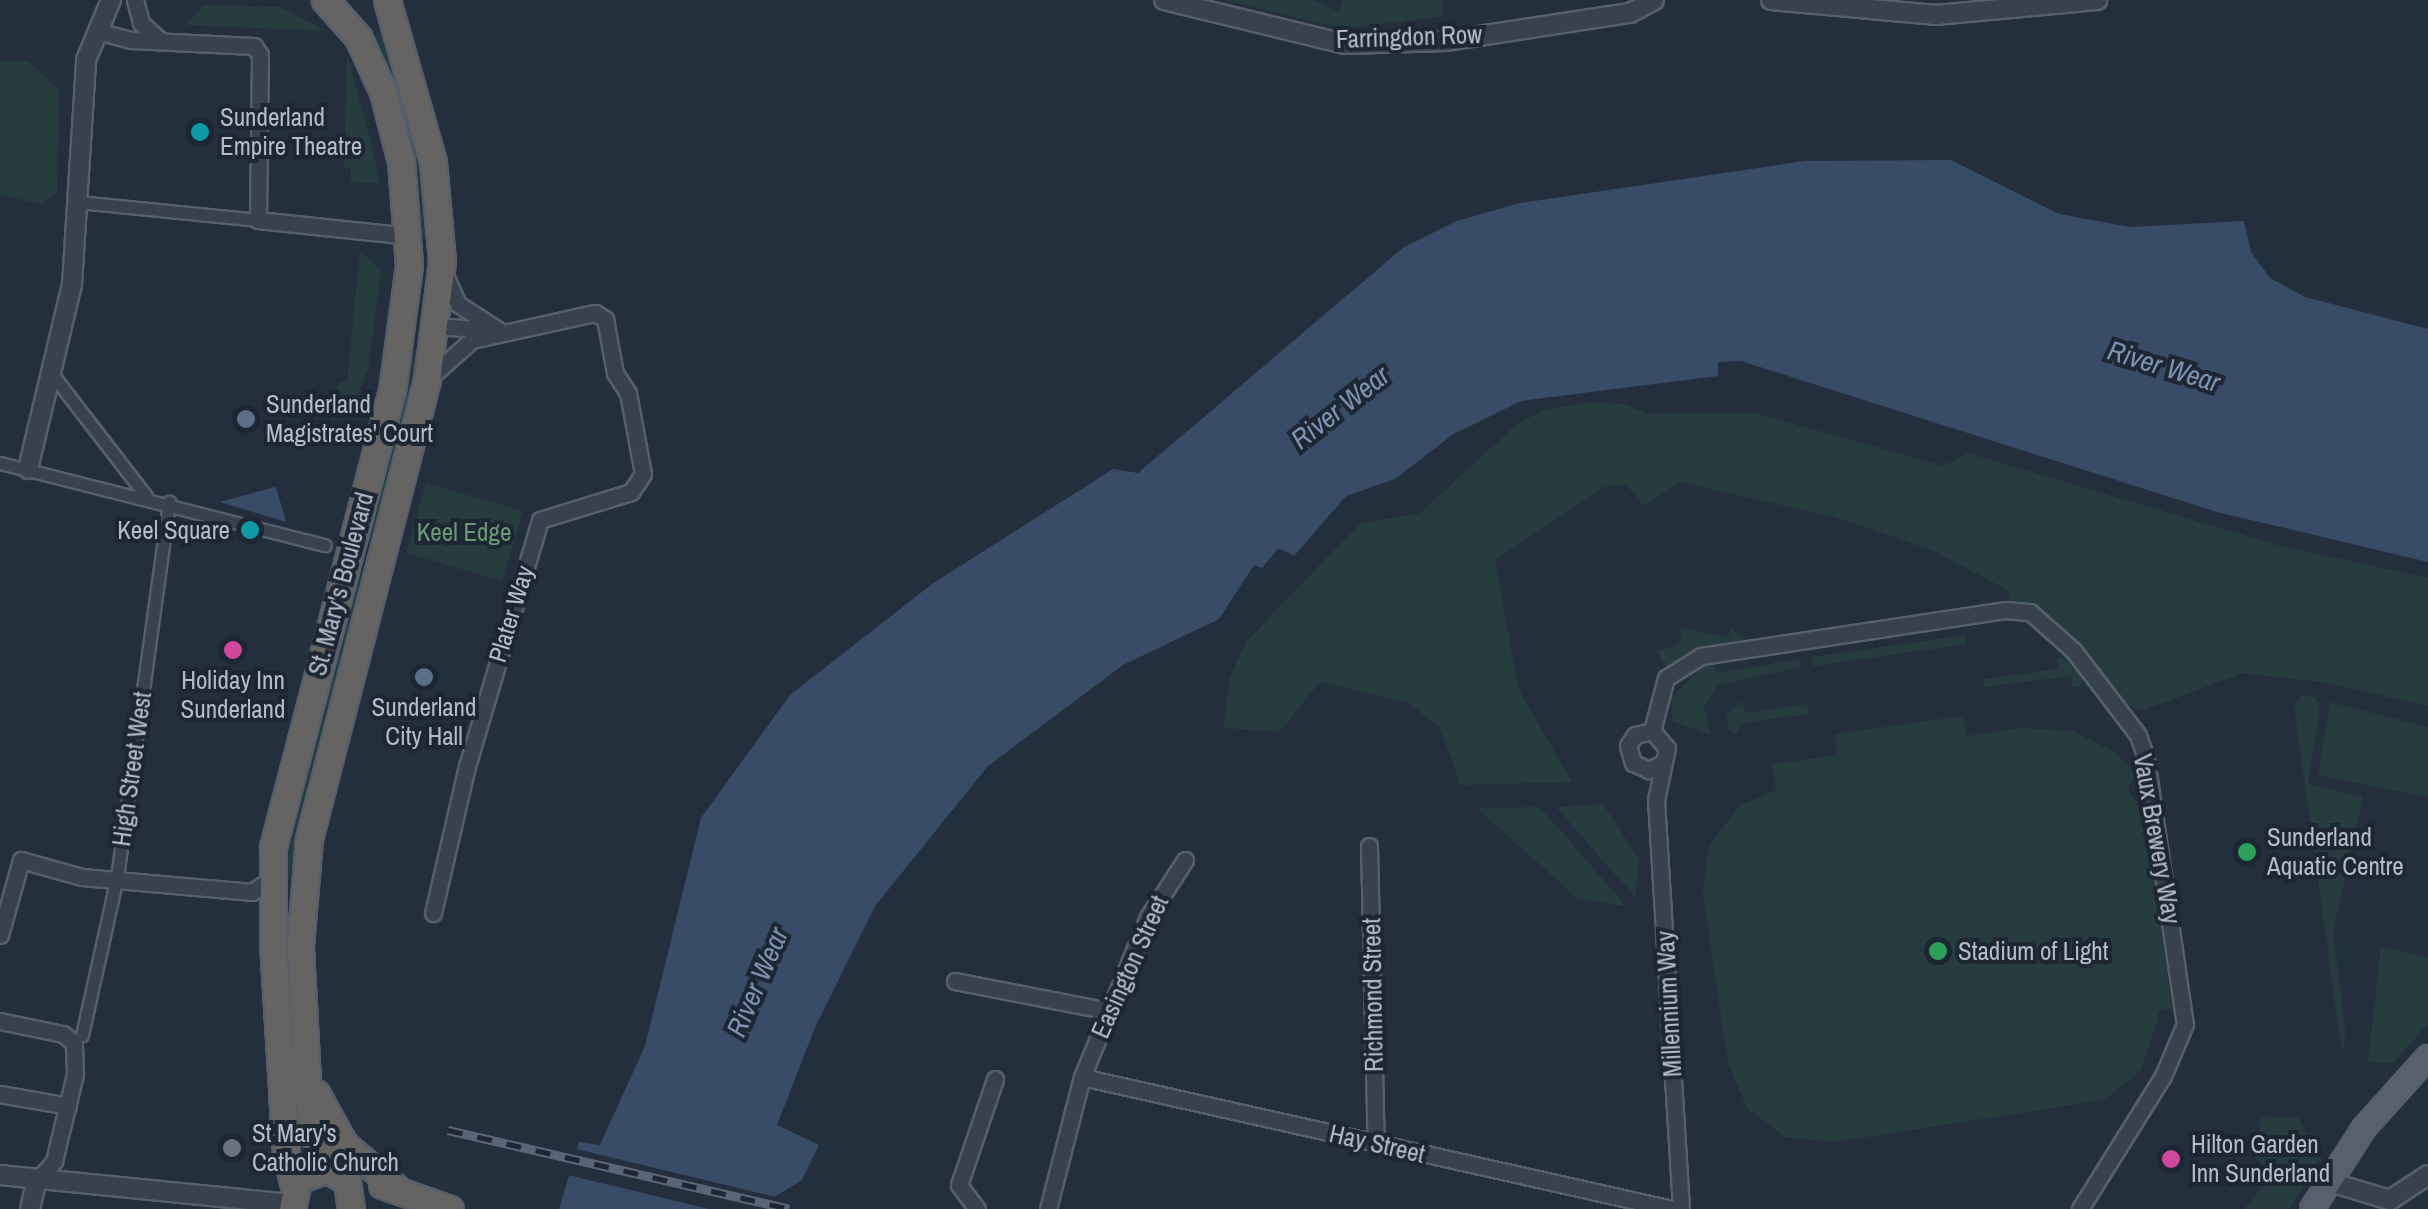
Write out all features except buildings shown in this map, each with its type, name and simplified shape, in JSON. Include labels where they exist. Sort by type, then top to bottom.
[{"type":"highway","name":"St. Mary's Boulevard","points":[[292,1200],[270,880],[286,791],[402,349],[409,236],[400,162],[376,72],[358,37],[325,0]]},
{"type":"highway","name":"St. Mary's Boulevard","points":[[351,1209],[341,1176],[312,1130],[300,946],[308,840],[427,380],[437,326],[442,260],[429,142],[387,0]]},
{"type":"highway","points":[[309,1073],[338,1137],[395,1186]]},
{"type":"highway","points":[[292,1200],[310,1171],[395,1186],[450,1209]]},
{"type":"main road","points":[[2312,1209],[2364,1128],[2428,1057]]},
{"type":"street","points":[[28,469],[72,285],[82,80],[109,6],[124,0]]},
{"type":"street","points":[[135,0],[141,23],[160,40]]},
{"type":"street","name":"Farringdon Row","points":[[1164,0],[1345,44],[1446,41],[1630,13],[1654,0]]},
{"type":"street","points":[[1771,0],[1936,15],[2097,0]]},
{"type":"street","points":[[97,31],[160,40],[243,42],[260,55],[258,220]]},
{"type":"street","points":[[79,202],[409,236]]},
{"type":"street","points":[[442,260],[452,297],[498,330]]},
{"type":"street","name":"Plater Way","points":[[433,912],[468,766],[540,520],[632,492],[643,474],[605,320],[595,313],[498,330]]},
{"type":"street","points":[[437,326],[498,330]]},
{"type":"street","points":[[427,380],[462,345],[498,330]]},
{"type":"street","points":[[52,374],[146,496]]},
{"type":"street","points":[[0,463],[146,496],[326,545]]},
{"type":"street","name":"High Street West","points":[[30,1209],[36,1182],[54,1161],[68,1106],[78,1039],[117,880],[169,502]]},
{"type":"street","name":"Vaux Brewery Way","points":[[1652,731],[1666,678],[1702,656],[2005,610],[2030,612],[2073,650],[2138,735],[2146,758],[2184,1024],[2163,1076],[2080,1209]]},
{"type":"street","points":[[1652,731],[1666,742],[1663,763],[1643,770],[1629,758],[1628,746],[1635,735],[1652,731]]},
{"type":"street","name":"Millennium Way","points":[[1663,763],[1656,800],[1681,1209]]},
{"type":"street","name":"Millennium Way","points":[[1643,770],[1656,800]]},
{"type":"street","name":"Richmond Street","points":[[1369,846],[1376,1144]]},
{"type":"street","points":[[2,934],[20,860],[117,880],[252,892],[270,880]]},
{"type":"street","name":"Easington Street","points":[[1048,1209],[1082,1077],[1148,916],[1185,860]]},
{"type":"street","points":[[955,980],[1110,1010]]},
{"type":"street","points":[[0,1021],[78,1039]]},
{"type":"street","name":"Hay Street","points":[[1082,1077],[1672,1209]]},
{"type":"street","points":[[977,1209],[959,1185],[995,1079]]},
{"type":"street","points":[[0,1094],[68,1106]]},
{"type":"street","points":[[2330,1182],[2390,1200],[2428,1175]]},
{"type":"street","points":[[0,1176],[36,1182],[292,1200]]},
{"type":"green space","points":[[1225,0],[1312,0],[1338,11],[1343,0],[1442,0],[1444,16],[1344,29]]},
{"type":"green space","points":[[203,5],[280,7],[327,31],[186,25]]},
{"type":"green space","points":[[384,29],[416,132],[429,241],[419,239],[403,117],[375,36]]},
{"type":"green space","points":[[347,54],[379,183],[351,182],[351,169],[344,168]]},
{"type":"green space","points":[[0,61],[28,61],[59,90],[57,193],[42,204],[0,195]]},
{"type":"green space","points":[[360,251],[381,271],[368,369],[348,416],[334,415],[339,382],[347,382]]},
{"type":"green space","points":[[413,349],[421,349],[415,388],[369,544],[362,542]]},
{"type":"green space","points":[[1590,402],[1624,404],[1648,414],[1755,413],[1944,466],[1968,453],[2281,546],[2428,578],[2428,706],[2322,682],[2242,673],[2142,711],[2123,703],[2052,619],[2008,601],[2011,592],[1932,550],[1834,517],[1680,482],[1644,506],[1626,484],[1604,487],[1495,560],[1518,688],[1572,782],[1461,785],[1440,728],[1409,703],[1320,682],[1279,732],[1224,728],[1230,677],[1246,642],[1359,524],[1420,513],[1518,423],[1547,409]]},
{"type":"green space","name":"Keel Edge","points":[[426,483],[523,511],[502,581],[406,553]]},
{"type":"green space","points":[[355,572],[362,573],[289,879],[282,879]]},
{"type":"green space","points":[[1680,628],[1728,637],[1731,628],[1745,639],[1685,656],[1667,672],[1658,651],[1681,643]]},
{"type":"green space","points":[[1965,635],[1966,644],[1813,666],[1812,657]]},
{"type":"green space","points":[[2070,656],[2084,675],[2080,686],[2072,687],[2071,676],[1984,687],[1983,679],[2058,669],[2057,658]]},
{"type":"green space","points":[[1800,659],[1801,667],[1719,685],[1704,706],[1710,735],[1672,721],[1671,697],[1704,666],[1714,664],[1715,673]]},
{"type":"green space","points":[[2302,695],[2316,698],[2320,710],[2308,784],[2363,797],[2333,932],[2346,1036],[2342,1053],[2294,706]]},
{"type":"green space","points":[[1743,701],[1745,713],[1808,704],[1809,714],[1741,723],[1736,734],[1728,729],[1727,714]]},
{"type":"green space","points":[[2330,702],[2428,727],[2428,797],[2318,775]]},
{"type":"green space","name":"Stadium of Light","points":[[1963,716],[1967,736],[2022,728],[2072,731],[2115,752],[2137,775],[2127,787],[2146,822],[2172,1008],[2160,1010],[2141,1070],[2104,1100],[1834,1142],[1785,1137],[1747,1108],[1728,1063],[1703,893],[1709,846],[1739,806],[1776,790],[1772,764],[1837,755],[1835,734]]},
{"type":"green space","points":[[1603,804],[1639,859],[1635,897],[1556,807]]},
{"type":"green space","points":[[1540,807],[1626,906],[1578,899],[1477,808]]},
{"type":"green space","points":[[2381,947],[2428,957],[2428,1024],[2393,1063],[2368,1062]]},
{"type":"green space","points":[[2261,1116],[2299,1118],[2320,1159],[2289,1209],[2244,1209],[2271,1176],[2256,1157]]},
{"type":"water","name":"River Wear","points":[[1951,160],[2059,214],[2130,227],[2244,221],[2251,252],[2270,278],[2305,297],[2428,329],[2428,562],[2217,512],[1741,361],[1718,362],[1718,376],[1521,401],[1452,435],[1395,479],[1346,496],[1294,556],[1278,548],[1262,568],[1254,565],[1219,619],[1123,665],[988,766],[875,906],[816,1025],[777,1125],[819,1145],[802,1180],[754,1209],[559,1209],[579,1142],[600,1145],[645,1046],[701,818],[790,695],[932,584],[1113,469],[1138,473],[1404,247],[1457,221],[1520,203],[1805,161]]},
{"type":"water","points":[[275,487],[286,522],[220,502]]},
{"type":"pier","points":[[572,1148],[780,1198],[763,1209],[709,1209],[564,1174]]},
{"type":"railway","points":[[448,1130],[789,1209]]},
{"type":"place","name":"Sunderland Empire Theatre","points":[[200,132]]},
{"type":"place","name":"Sunderland Magistrates' Court","points":[[246,419]]},
{"type":"place","name":"Keel Square","points":[[250,530]]},
{"type":"place","name":"Holiday Inn Sunderland","points":[[233,650]]},
{"type":"place","name":"Sunderland City Hall","points":[[424,677]]},
{"type":"place","name":"Sunderland Aquatic Centre","points":[[2247,852]]},
{"type":"place","name":"Stadium of Light","points":[[1938,951]]},
{"type":"place","name":"St Mary's Catholic Church","points":[[232,1148]]},
{"type":"place","name":"Hilton Garden Inn Sunderland","points":[[2171,1159]]}]
